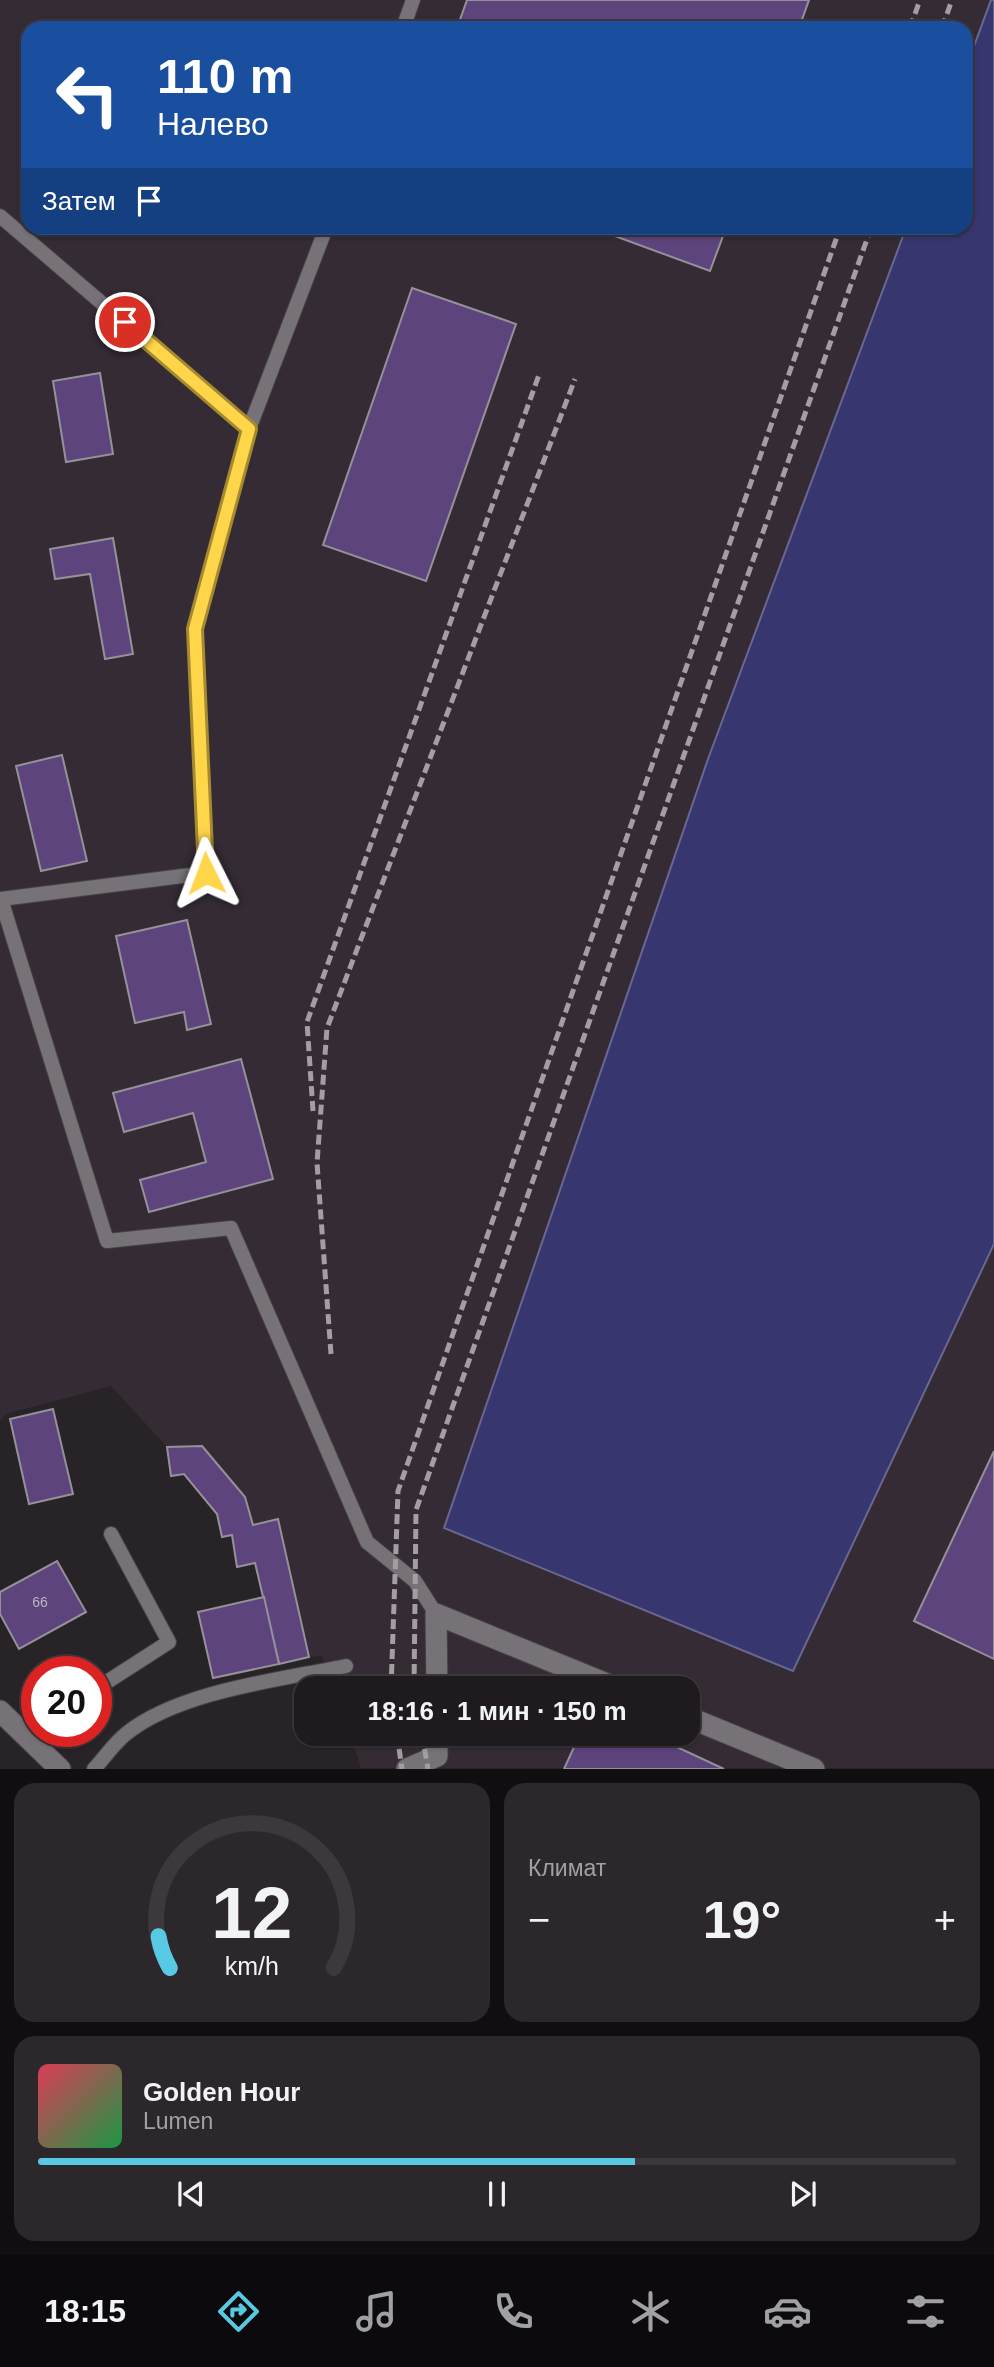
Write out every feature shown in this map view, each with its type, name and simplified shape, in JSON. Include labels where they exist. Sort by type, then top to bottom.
[{"type":"street","points":[[437,1676],[436,1614],[587,1676]]},
{"type":"street","points":[[0,1711],[21,1726]]},
{"type":"street","points":[[700,1722],[814,1769]]},
{"type":"street","points":[[407,1769],[437,1756],[437,1746]]},
{"type":"street","points":[[42,1747],[60,1769]]},
{"type":"lane","points":[[405,21],[413,0]]},
{"type":"lane","points":[[0,216],[21,234]]},
{"type":"lane","points":[[22,235],[249,429]]},
{"type":"lane","points":[[323,235],[249,429],[195,629],[206,873],[1,899],[107,1241],[231,1228],[367,1542],[415,1581],[436,1614]]},
{"type":"lane","points":[[111,1534],[169,1642],[112,1679]]},
{"type":"lane","points":[[94,1769],[125,1734],[163,1709],[215,1693],[346,1666]]},
{"type":"shaded area","points":[[0,0],[991,0],[973,49],[973,21],[21,21],[21,235],[903,235],[708,759],[445,1528],[793,1671],[994,1244],[994,1768],[361,1768],[354,1746],[700,1746],[700,1676],[329,1676],[322,1656],[309,1657],[278,1520],[253,1525],[245,1497],[202,1447],[167,1447],[111,1386],[6,1414],[0,1421]]},
{"type":"shaded area","points":[[991,0],[994,0],[994,1244],[793,1671],[444,1528],[708,759],[903,235],[973,235],[973,49]]},
{"type":"building","points":[[467,0],[809,0],[802,21],[460,21]]},
{"type":"building","points":[[612,235],[723,235],[710,271]]},
{"type":"building","points":[[412,288],[516,324],[426,581],[323,545]]},
{"type":"building","points":[[100,373],[113,454],[66,462],[53,381]]},
{"type":"building","points":[[113,538],[133,654],[105,659],[90,574],[55,579],[50,549]]},
{"type":"building","points":[[62,755],[87,861],[41,871],[16,766]]},
{"type":"building","points":[[187,920],[211,1024],[187,1030],[184,1012],[135,1023],[116,936]]},
{"type":"building","points":[[241,1059],[273,1179],[149,1212],[140,1180],[206,1162],[193,1113],[124,1132],[113,1093]]},
{"type":"building","points":[[53,1409],[73,1494],[29,1504],[10,1419]]},
{"type":"building","points":[[202,1446],[245,1497],[253,1525],[278,1519],[309,1657],[279,1664],[255,1563],[237,1567],[232,1535],[222,1537],[217,1514],[184,1474],[171,1476],[167,1447]]},
{"type":"building","points":[[994,1451],[994,1659],[914,1621]]},
{"type":"building","points":[[57,1561],[86,1612],[19,1649],[0,1614],[0,1592]]},
{"type":"building","points":[[264,1597],[279,1664],[213,1678],[198,1612]]},
{"type":"building","points":[[575,1746],[675,1746],[724,1769],[564,1769]]},
{"type":"railway","points":[[912,21],[920,0]]},
{"type":"railway","points":[[944,21],[952,0]]},
{"type":"railway","points":[[391,1676],[398,1491],[838,235]]},
{"type":"railway","points":[[414,1676],[416,1510],[869,235]]},
{"type":"railway","points":[[313,1111],[307,1022],[540,372]]},
{"type":"railway","points":[[331,1354],[317,1163],[327,1028],[575,379]]},
{"type":"railway","points":[[399,1746],[402,1769]]},
{"type":"railway","points":[[424,1746],[428,1769]]},
{"type":"route","points":[[125,322],[249,429],[195,629],[206,873]]}]
